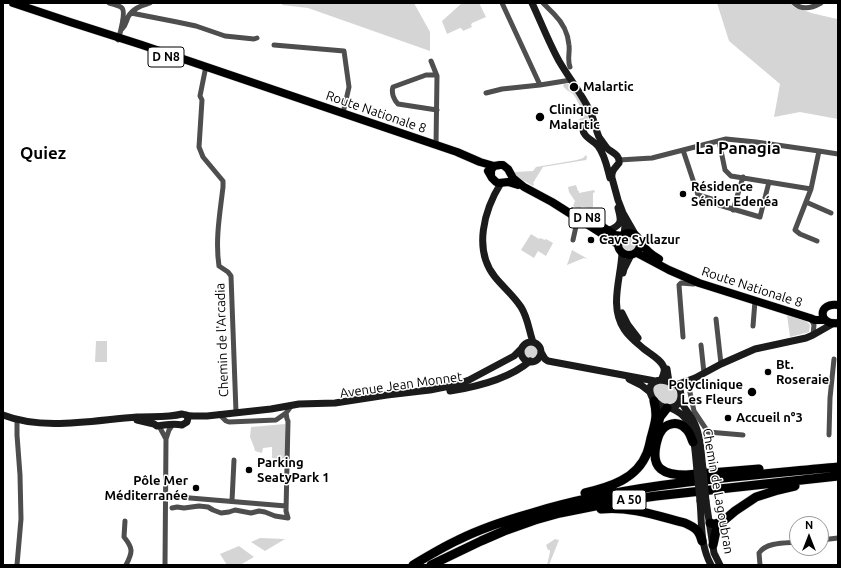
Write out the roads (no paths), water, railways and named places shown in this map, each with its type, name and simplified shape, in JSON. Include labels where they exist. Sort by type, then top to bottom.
[{"type":"highway","points":[[508,520],[545,504],[613,485],[632,474],[643,461],[647,452],[656,420],[654,401]]},
{"type":"highway","points":[[669,408],[660,417],[654,440],[653,451],[657,465],[664,472],[686,475],[818,465],[838,466]]},
{"type":"highway","points":[[655,460],[655,450],[659,435],[663,428],[668,424],[683,426],[690,434],[693,442]]},
{"type":"highway","name":"A 50","points":[[413,565],[459,540],[484,529],[508,520],[559,505],[653,487],[838,466]]},
{"type":"highway","points":[[713,545],[716,531],[722,522],[756,497],[793,486],[838,477]]},
{"type":"highway","name":"A 50","points":[[431,565],[481,540],[535,520],[620,501],[838,477]]},
{"type":"highway","points":[[535,520],[560,518],[596,510],[626,509],[685,523],[698,530],[702,541]]},
{"type":"highway","points":[[710,523],[714,524],[722,522]]},
{"type":"main road","name":"Route Nationale 8","points":[[13,3],[343,113],[494,166]]},
{"type":"main road","points":[[532,3],[559,61],[583,97],[593,117],[592,125],[609,150],[617,156],[617,163],[612,175],[618,200],[641,243],[640,249],[634,254],[628,255],[620,249]]},
{"type":"main road","points":[[592,125],[584,126],[584,132],[588,138],[597,145],[603,155],[621,219],[620,224],[616,228],[610,230],[605,229]]},
{"type":"main road","name":"Route Nationale 8","points":[[480,162],[497,180]]},
{"type":"main road","points":[[606,164],[611,167],[617,163]]},
{"type":"main road","points":[[497,180],[508,178],[509,172],[503,165],[494,166],[491,170],[497,180],[484,228],[484,253],[487,263],[495,277],[512,294],[523,309],[533,342]]},
{"type":"main road","name":"D N8","points":[[509,172],[513,178],[524,187]]},
{"type":"main road","name":"D N8","points":[[497,180],[524,187],[615,235],[623,235]]},
{"type":"main road","points":[[617,206],[625,226],[623,235],[619,240],[620,249],[616,301],[619,316],[623,327],[629,334],[663,366],[664,372],[650,387],[651,396],[654,401],[663,407],[669,408],[676,406],[681,389],[695,378],[721,364],[762,347],[801,339],[816,333],[828,319],[824,309],[830,304],[838,305]]},
{"type":"main road","name":"D N8","points":[[580,217],[612,240],[620,249]]},
{"type":"main road","points":[[623,235],[629,233],[635,234]]},
{"type":"main road","name":"Route Nationale 8","points":[[641,243],[654,256],[671,266],[686,278]]},
{"type":"main road","name":"Route Nationale 8","points":[[634,254],[699,283],[810,318],[828,319]]},
{"type":"main road","name":"Chemin de Lagoubran","points":[[634,254],[624,269],[620,298],[622,313],[631,330],[663,362],[681,389],[684,407],[694,421],[698,432],[701,449],[700,470],[703,501],[710,523],[714,554],[720,565]]},
{"type":"main road","points":[[528,326],[521,353],[526,360],[555,363],[658,380],[681,389]]},
{"type":"main road","points":[[523,346],[528,342],[533,342],[538,345],[540,352],[545,359],[555,363]]},
{"type":"main road","name":"Avenue Jean Monnet","points":[[289,409],[430,390],[455,385],[469,380],[514,356],[523,346]]},
{"type":"main road","points":[[532,361],[539,357],[540,352]]},
{"type":"main road","name":"Avenue Jean Monnet","points":[[186,418],[271,409],[334,407],[457,390],[495,380],[532,361]]},
{"type":"main road","points":[[616,374],[641,385],[650,392]]},
{"type":"main road","name":"Chemin de Lagoubran","points":[[669,408],[681,415],[688,422],[700,470]]},
{"type":"main road","points":[[3,415],[17,419],[42,422],[67,423],[128,418],[166,424],[182,425],[186,418],[182,414],[164,417],[159,416],[156,422]]},
{"type":"main road","name":"Chemin de Lagoubran","points":[[703,501],[701,516],[702,541],[706,556],[711,565]]},
{"type":"main road","points":[[701,516],[704,520],[710,523]]},
{"type":"street","points":[[109,3],[121,7],[123,10],[121,23],[122,29]]},
{"type":"street","points":[[119,39],[122,29],[131,13],[140,6],[150,3]]},
{"type":"street","points":[[502,3],[540,85]]},
{"type":"street","points":[[543,3],[556,16],[566,30],[569,45],[568,59],[570,67]]},
{"type":"street","points":[[794,3],[797,6],[805,8],[814,7],[821,3]]},
{"type":"street","points":[[131,13],[196,26],[225,36],[257,38]]},
{"type":"street","points":[[274,45],[344,51],[349,87],[343,113]]},
{"type":"street","points":[[431,61],[436,75],[436,145]]},
{"type":"street","name":"Chemin de l'Arcadia","points":[[205,68],[200,96],[202,100],[199,148],[203,157],[223,181],[218,231],[218,258],[219,266],[231,276],[236,412]]},
{"type":"street","points":[[436,75],[426,75],[393,87],[392,90],[395,101],[398,104],[437,110]]},
{"type":"street","points":[[486,94],[502,89],[571,80]]},
{"type":"street","points":[[617,163],[652,158],[726,139],[838,154]]},
{"type":"street","points":[[719,141],[725,170],[730,176],[811,189]]},
{"type":"street","points":[[683,150],[698,195],[715,200],[719,206],[760,217],[769,182]]},
{"type":"street","points":[[817,241],[800,234],[795,230],[811,189],[819,151]]},
{"type":"street","points":[[734,210],[743,178]]},
{"type":"street","points":[[806,202],[831,213]]},
{"type":"street","points":[[573,240],[580,217]]},
{"type":"street","points":[[683,337],[680,285],[681,283],[699,283]]},
{"type":"street","points":[[753,326],[755,301]]},
{"type":"street","points":[[810,318],[816,333]]},
{"type":"street","points":[[716,319],[721,364]]},
{"type":"street","points":[[701,345],[704,373]]},
{"type":"street","points":[[830,435],[830,398],[834,359]]},
{"type":"street","points":[[681,389],[694,412],[708,432],[743,435]]},
{"type":"street","points":[[276,420],[289,409]]},
{"type":"street","points":[[172,508],[199,506],[208,507],[221,513],[235,510],[251,513],[259,511],[288,518],[286,509],[287,419],[289,409]]},
{"type":"street","points":[[218,414],[229,422],[276,420],[288,421]]},
{"type":"street","points":[[17,419],[16,435],[20,475],[21,520],[17,565]]},
{"type":"street","points":[[156,422],[166,438]]},
{"type":"street","points":[[165,565],[166,438],[173,424]]},
{"type":"street","points":[[232,501],[234,460]]},
{"type":"street","points":[[166,496],[232,501],[286,509]]},
{"type":"street","points":[[125,521],[124,537],[130,544],[132,550],[131,558],[126,565]]},
{"type":"street","points":[[760,565],[759,553],[764,548],[774,544],[789,543]]},
{"type":"place","name":"Malartic","points":[[574,87]]},
{"type":"place","name":"Clinique Malartic","points":[[540,117]]},
{"type":"place","name":"Résidence Sénior Edenéa","points":[[683,194]]},
{"type":"place","name":"Cave Syllazur","points":[[591,240]]},
{"type":"place","name":"Bt. Roseraie","points":[[768,372]]},
{"type":"place","name":"Polyclinique Les Fleurs","points":[[752,392]]},
{"type":"place","name":"Accueil n°3","points":[[728,418]]},
{"type":"place","name":"Parking SeatyPark 1","points":[[249,470]]},
{"type":"place","name":"Pôle Mer Méditerranée","points":[[196,488]]},
{"type":"district","name":"La Panagia","points":[[738,148]]},
{"type":"district","name":"Quiez","points":[[43,153]]}]
